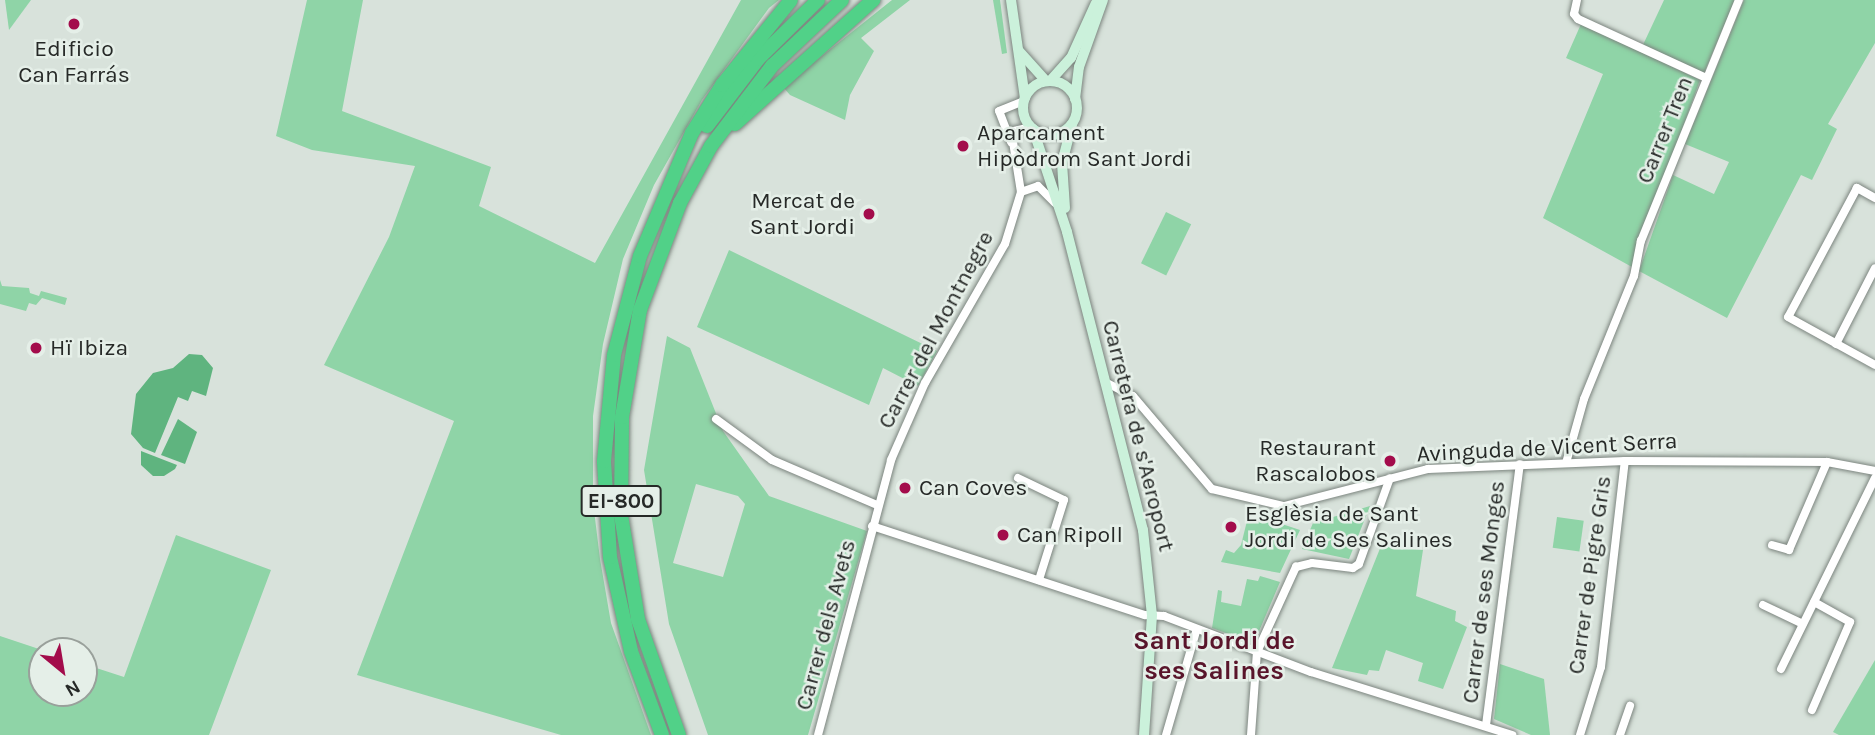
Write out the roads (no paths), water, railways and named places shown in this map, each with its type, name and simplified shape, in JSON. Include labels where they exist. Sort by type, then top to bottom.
[{"type":"highway","points":[[670,187],[692,133],[722,85],[790,0]]},
{"type":"highway","name":"EI-800","points":[[662,735],[618,603],[605,516],[605,416],[621,323],[640,256],[670,187],[733,90],[818,0]]},
{"type":"highway","name":"EI-800","points":[[679,735],[646,647],[627,567],[621,515],[622,417],[629,359],[656,262],[711,146],[772,66],[842,0]]},
{"type":"highway","points":[[711,146],[873,0]]},
{"type":"main road","points":[[1011,0],[1025,99],[1024,116],[1032,128],[1067,232]]},
{"type":"main road","points":[[1025,99],[1071,58],[1099,2]]},
{"type":"main road","points":[[1067,232],[1062,163],[1073,121],[1079,67],[1099,2]]},
{"type":"main road","points":[[1017,48],[1048,81],[1066,86],[1075,99]]},
{"type":"main road","points":[[1032,128],[1060,133],[1073,121]]},
{"type":"main road","name":"Carretera de s'Aeroport","points":[[1067,232],[1143,530],[1152,615],[1144,735]]},
{"type":"street","points":[[1577,0],[1574,14],[1578,19],[1706,78]]},
{"type":"street","name":"Carrer Tren","points":[[1566,463],[1584,399],[1634,276],[1641,241],[1739,0]]},
{"type":"street","name":"Carrer del Montnegre","points":[[873,526],[877,505],[909,415],[1012,225],[1021,192],[1015,151],[999,111],[1025,99]]},
{"type":"street","points":[[1015,151],[1014,131],[1032,128]]},
{"type":"street","points":[[1021,192],[1033,186],[1043,188],[1060,211]]},
{"type":"street","points":[[1875,198],[1857,188],[1788,317],[1875,365]]},
{"type":"street","points":[[1836,344],[1875,268]]},
{"type":"street","name":"Avinguda de Vicent Serra","points":[[1105,382],[1133,396],[1203,482],[1231,496],[1284,506],[1428,469],[1625,461],[1827,462],[1875,471]]},
{"type":"street","points":[[716,419],[772,460],[877,505]]},
{"type":"street","name":"Carrer de Pigre Gris","points":[[1580,735],[1601,667],[1625,461]]},
{"type":"street","points":[[1772,545],[1789,551],[1827,462]]},
{"type":"street","name":"Carrer de ses Monges","points":[[1486,725],[1520,464]]},
{"type":"street","points":[[1018,478],[1064,500],[1039,580]]},
{"type":"street","points":[[1251,735],[1256,652],[1296,567],[1312,564],[1353,568],[1359,564],[1390,478]]},
{"type":"street","points":[[1781,669],[1875,478]]},
{"type":"street","points":[[873,526],[1187,624],[1196,632],[1512,735]]},
{"type":"street","name":"Carrer dels Avets","points":[[818,735],[873,526]]},
{"type":"street","points":[[1812,709],[1850,622],[1814,601]]},
{"type":"street","points":[[1763,605],[1803,624]]},
{"type":"street","points":[[1166,735],[1196,632]]},
{"type":"street","points":[[1620,735],[1630,706]]},
{"type":"place","name":"Edificio Can Farrás","points":[[74,24]]},
{"type":"place","name":"Aparcament Hipòdrom Sant Jordi","points":[[963,146]]},
{"type":"place","name":"Mercat de Sant Jordi","points":[[869,214]]},
{"type":"place","name":"Hï Ibiza","points":[[36,348]]},
{"type":"place","name":"Restaurant Rascalobos","points":[[1390,461]]},
{"type":"place","name":"Can Coves","points":[[905,488]]},
{"type":"place","name":"Esglèsia de Sant Jordi de Ses Salines","points":[[1231,527]]},
{"type":"place","name":"Can Ripoll","points":[[1003,535]]},
{"type":"district","name":"Sant Jordi de ses Salines","points":[[1214,656]]}]
